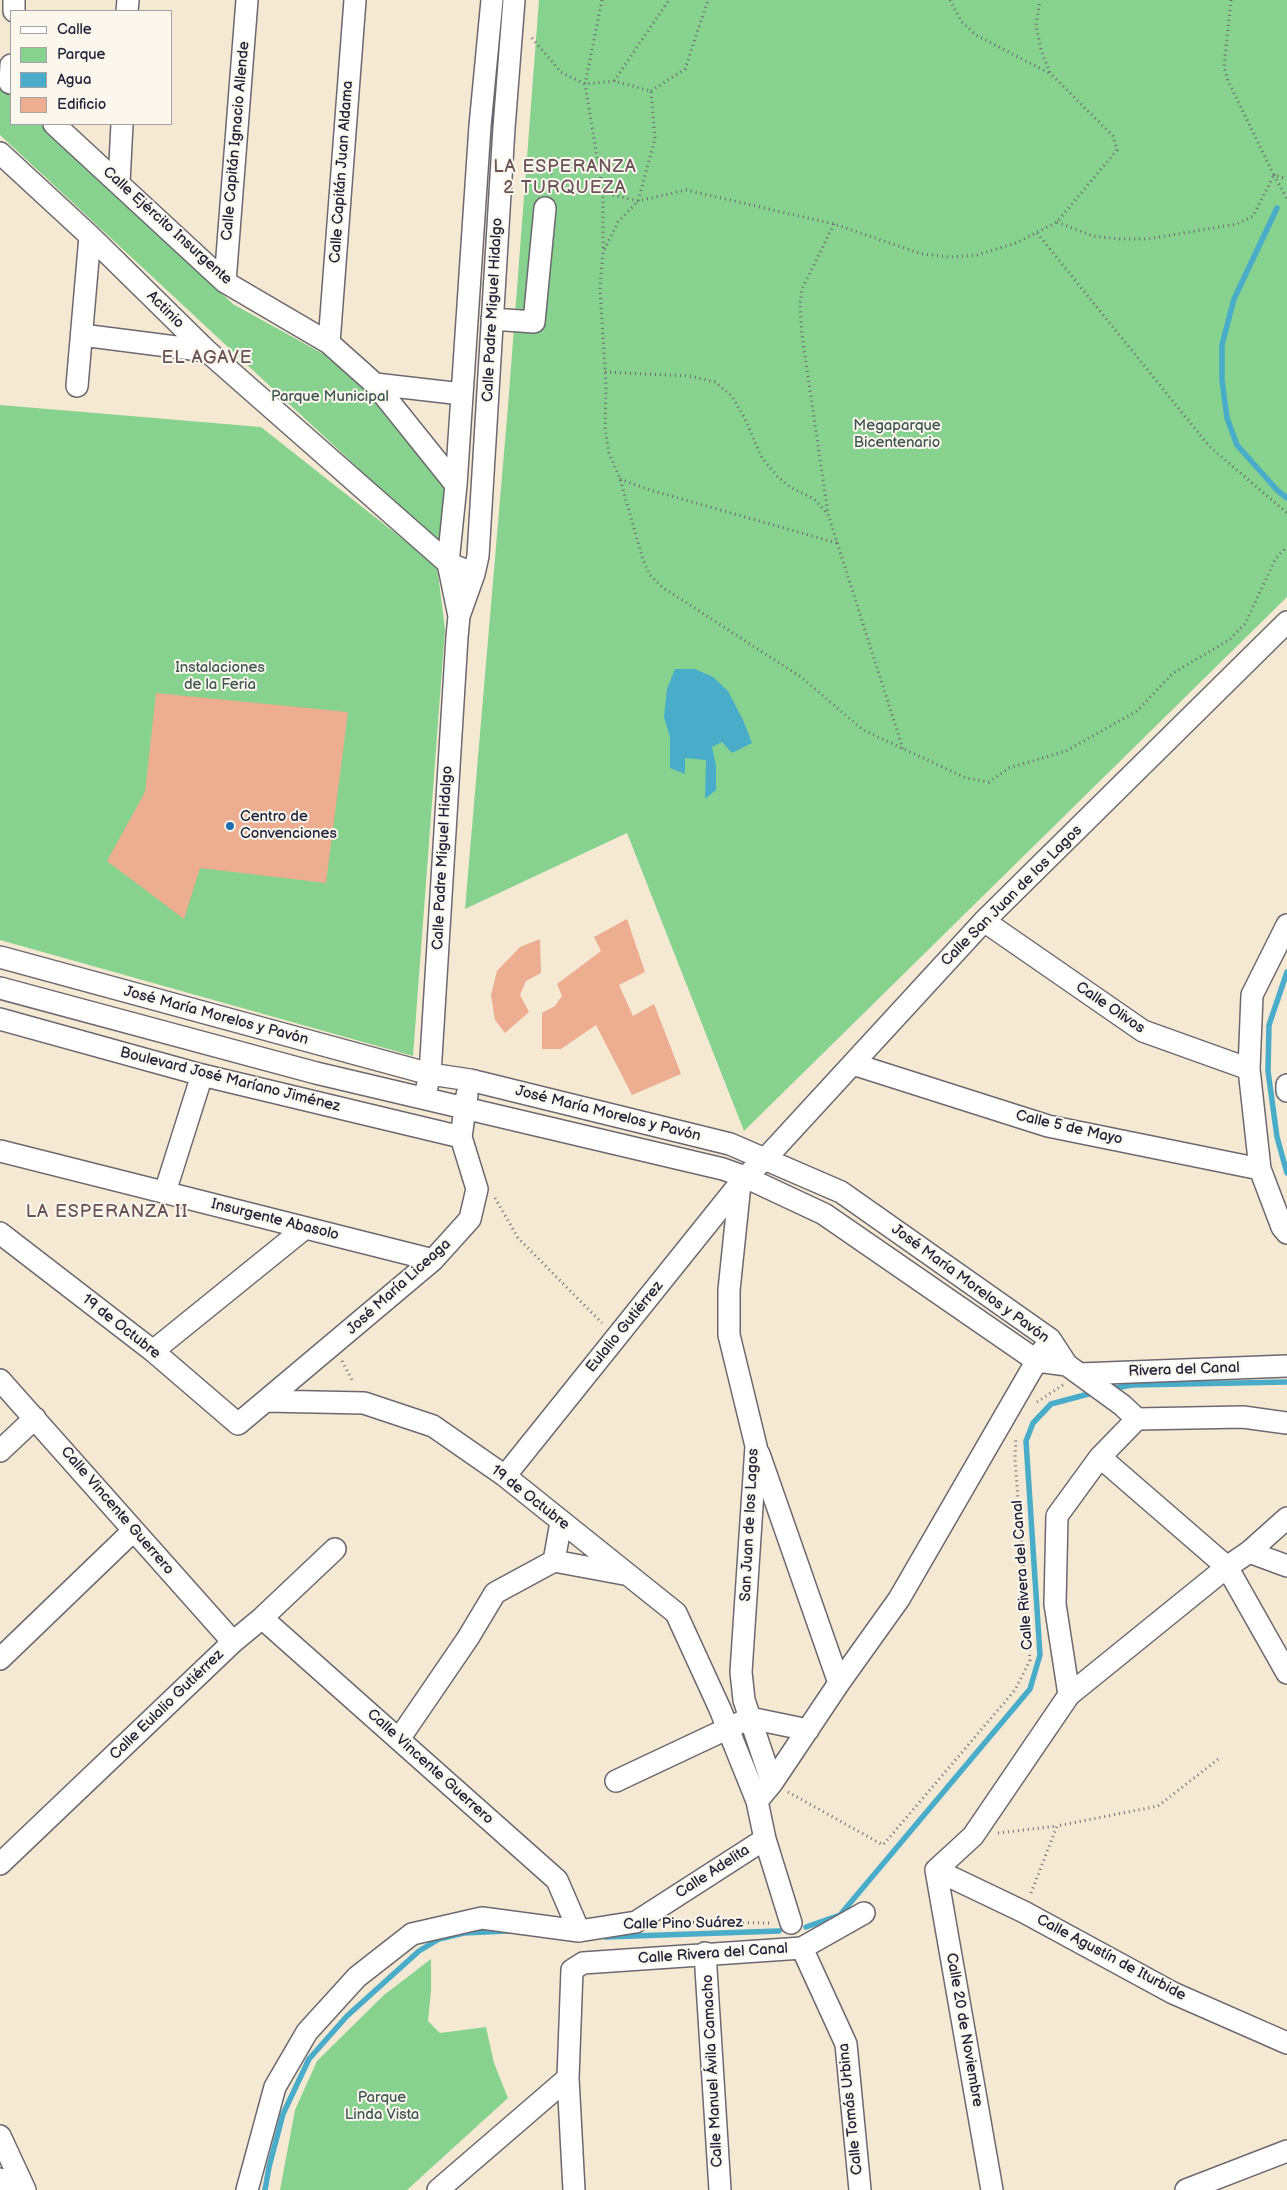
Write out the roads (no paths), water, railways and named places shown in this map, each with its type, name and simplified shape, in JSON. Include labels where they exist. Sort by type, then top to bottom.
[{"type":"street","name":"Calle Capitán Ignacio Allende","points":[[225,282],[247,0]]},
{"type":"street","name":"Calle Capitán Juan Aldama","points":[[329,343],[355,0]]},
{"type":"street","name":"Calle Padre Miguel Hidalgo","points":[[425,1098],[430,1074],[459,616],[448,563],[456,485],[480,126],[492,0]]},
{"type":"street","name":"Calle Padre Miguel Hidalgo","points":[[459,616],[474,574],[478,556],[504,128],[514,7]]},
{"type":"street","name":"Calle Ejército Insurgente","points":[[55,125],[225,282],[329,343],[375,384],[456,485]]},
{"type":"street","points":[[119,183],[122,125]]},
{"type":"street","points":[[480,126],[504,128]]},
{"type":"street","name":"Actinio","points":[[0,153],[90,236],[207,351],[448,563],[474,574]]},
{"type":"street","points":[[492,319],[534,322],[545,208]]},
{"type":"street","points":[[77,386],[90,236]]},
{"type":"street","points":[[82,334],[207,351]]},
{"type":"street","points":[[375,384],[462,394]]},
{"type":"street","name":"Calle San Juan de los Lagos","points":[[743,1180],[766,1158],[984,921],[1287,622]]},
{"type":"street","name":"Calle Olivos","points":[[984,921],[1143,1031],[1249,1069]]},
{"type":"street","points":[[1287,925],[1252,995],[1249,1069],[1260,1169],[1282,1227],[1287,1233]]},
{"type":"street","name":"José María Morelos y Pavón","points":[[0,957],[430,1074],[470,1080],[730,1144],[841,1192],[1050,1339],[1077,1372]]},
{"type":"street","name":"José María Morelos y Pavón","points":[[0,988],[316,1073],[723,1170],[824,1214],[1037,1361],[1077,1372]]},
{"type":"street","name":"Boulevard José Maríano Jiménez","points":[[0,1019],[202,1075],[461,1137]]},
{"type":"street","name":"Calle 5 de Mayo","points":[[853,1064],[1048,1126],[1260,1169]]},
{"type":"street","points":[[166,1192],[202,1075]]},
{"type":"street","name":"José María Liceaga","points":[[238,1424],[433,1260],[470,1220],[477,1189],[461,1137],[470,1080]]},
{"type":"street","points":[[1287,1085],[1287,1091]]},
{"type":"street","name":"Insurgente Abasolo","points":[[0,1150],[433,1260]]},
{"type":"street","name":"Eulalio Gutiérrez","points":[[505,1476],[743,1180]]},
{"type":"street","name":"San Juan de los Lagos","points":[[743,1180],[729,1290],[729,1335],[756,1446],[741,1672],[744,1700],[772,1784]]},
{"type":"street","points":[[153,1351],[305,1228]]},
{"type":"street","name":"19 de Octubre","points":[[0,1233],[153,1351],[238,1424]]},
{"type":"street","points":[[757,1801],[772,1784],[839,1683],[899,1599],[1050,1339]]},
{"type":"street","name":"Rivera del Canal","points":[[1077,1372],[1287,1366]]},
{"type":"street","points":[[1077,1372],[1129,1412],[1243,1418],[1287,1423]]},
{"type":"street","name":"Calle Vincente Guerrero","points":[[0,1380],[233,1642]]},
{"type":"street","name":"19 de Octubre","points":[[266,1401],[364,1403],[433,1426],[505,1476],[676,1613],[724,1718]]},
{"type":"street","name":"Calle Rivera del Canal","points":[[1069,1695],[1055,1604],[1057,1516],[1100,1457],[1129,1412]]},
{"type":"street","points":[[0,1451],[35,1418]]},
{"type":"street","points":[[756,1446],[839,1683]]},
{"type":"street","points":[[1100,1457],[1227,1567],[1287,1673]]},
{"type":"street","points":[[936,1870],[973,1836],[1069,1695],[1227,1567],[1249,1552],[1287,1518]]},
{"type":"street","points":[[554,1561],[561,1522]]},
{"type":"street","points":[[0,1659],[133,1530]]},
{"type":"street","name":"Calle Eulalio Gutiérrez","points":[[0,1864],[233,1642],[262,1618],[335,1549]]},
{"type":"street","points":[[1249,1552],[1287,1566]]},
{"type":"street","points":[[399,1739],[468,1638],[495,1593],[554,1561],[627,1574]]},
{"type":"street","name":"Calle Vincente Guerrero","points":[[262,1618],[557,1880],[579,1931]]},
{"type":"street","points":[[616,1781],[724,1718],[750,1718],[808,1730]]},
{"type":"street","points":[[724,1718],[757,1801],[765,1838],[791,1923]]},
{"type":"street","name":"Calle Adelita","points":[[636,1922],[765,1838]]},
{"type":"street","name":"Calle Agustín de Iturbide","points":[[936,1870],[1024,1912],[1174,1993],[1287,2043]]},
{"type":"street","name":"Calle 20 de Noviembre","points":[[936,1870],[992,2190]]},
{"type":"street","name":"Calle Rivera del Canal","points":[[568,2078],[572,1970],[583,1963],[706,1953],[802,1948],[864,1912]]},
{"type":"street","name":"Calle Pino Suárez","points":[[247,2190],[275,2087],[307,2032],[357,1977],[412,1934],[482,1918],[579,1931],[636,1922]]},
{"type":"street","name":"Calle Tomás Urbina","points":[[802,1948],[846,2044],[860,2190]]},
{"type":"street","name":"Calle Manuel Ávila Camacho","points":[[706,1953],[720,2190]]},
{"type":"street","points":[[438,2190],[568,2078]]},
{"type":"street","points":[[568,2078],[574,2190]]},
{"type":"street","points":[[0,2136],[25,2190]]},
{"type":"street","points":[[1186,2190],[1287,2152]]},
{"type":"street","points":[[0,2179],[5,2190]]},
{"type":"water","points":[[675,669],[695,669],[713,677],[728,691],[752,743],[732,753],[722,742],[712,747],[716,766],[716,790],[705,799],[706,760],[685,758],[685,774],[670,768],[670,737],[664,717],[667,689]]},
{"type":"waterway","points":[[1277,208],[1234,299],[1222,345],[1222,380],[1227,418],[1237,445],[1277,490],[1287,498]]},
{"type":"waterway","points":[[1287,972],[1269,1025],[1268,1071],[1277,1137],[1287,1173]]},
{"type":"waterway","points":[[1110,1389],[1132,1385],[1287,1382]]},
{"type":"waterway","points":[[806,1927],[840,1915],[1030,1689],[1040,1655],[1026,1441],[1033,1423],[1051,1404],[1096,1392]]},
{"type":"waterway","points":[[265,2190],[283,2114],[309,2059],[347,2016],[419,1951],[439,1939],[464,1933],[507,1931]]},
{"type":"waterway","points":[[605,1937],[779,1931]]},
{"type":"place","name":"Centro de Convenciones","points":[[230,826]]},
{"type":"district","name":"LA ESPERANZA 2 TURQUEZA","points":[[565,177]]},
{"type":"district","name":"EL AGAVE","points":[[207,358]]},
{"type":"district","name":"LA ESPERANZA II","points":[[107,1212]]},
{"type":"park label","name":"Parque Municipal","points":[[330,397]]},
{"type":"park label","name":"Megaparque Bicentenario","points":[[897,434]]},
{"type":"park label","name":"Instalaciones de la Feria","points":[[220,676]]},
{"type":"park label","name":"Parque Linda Vista","points":[[382,2106]]}]
